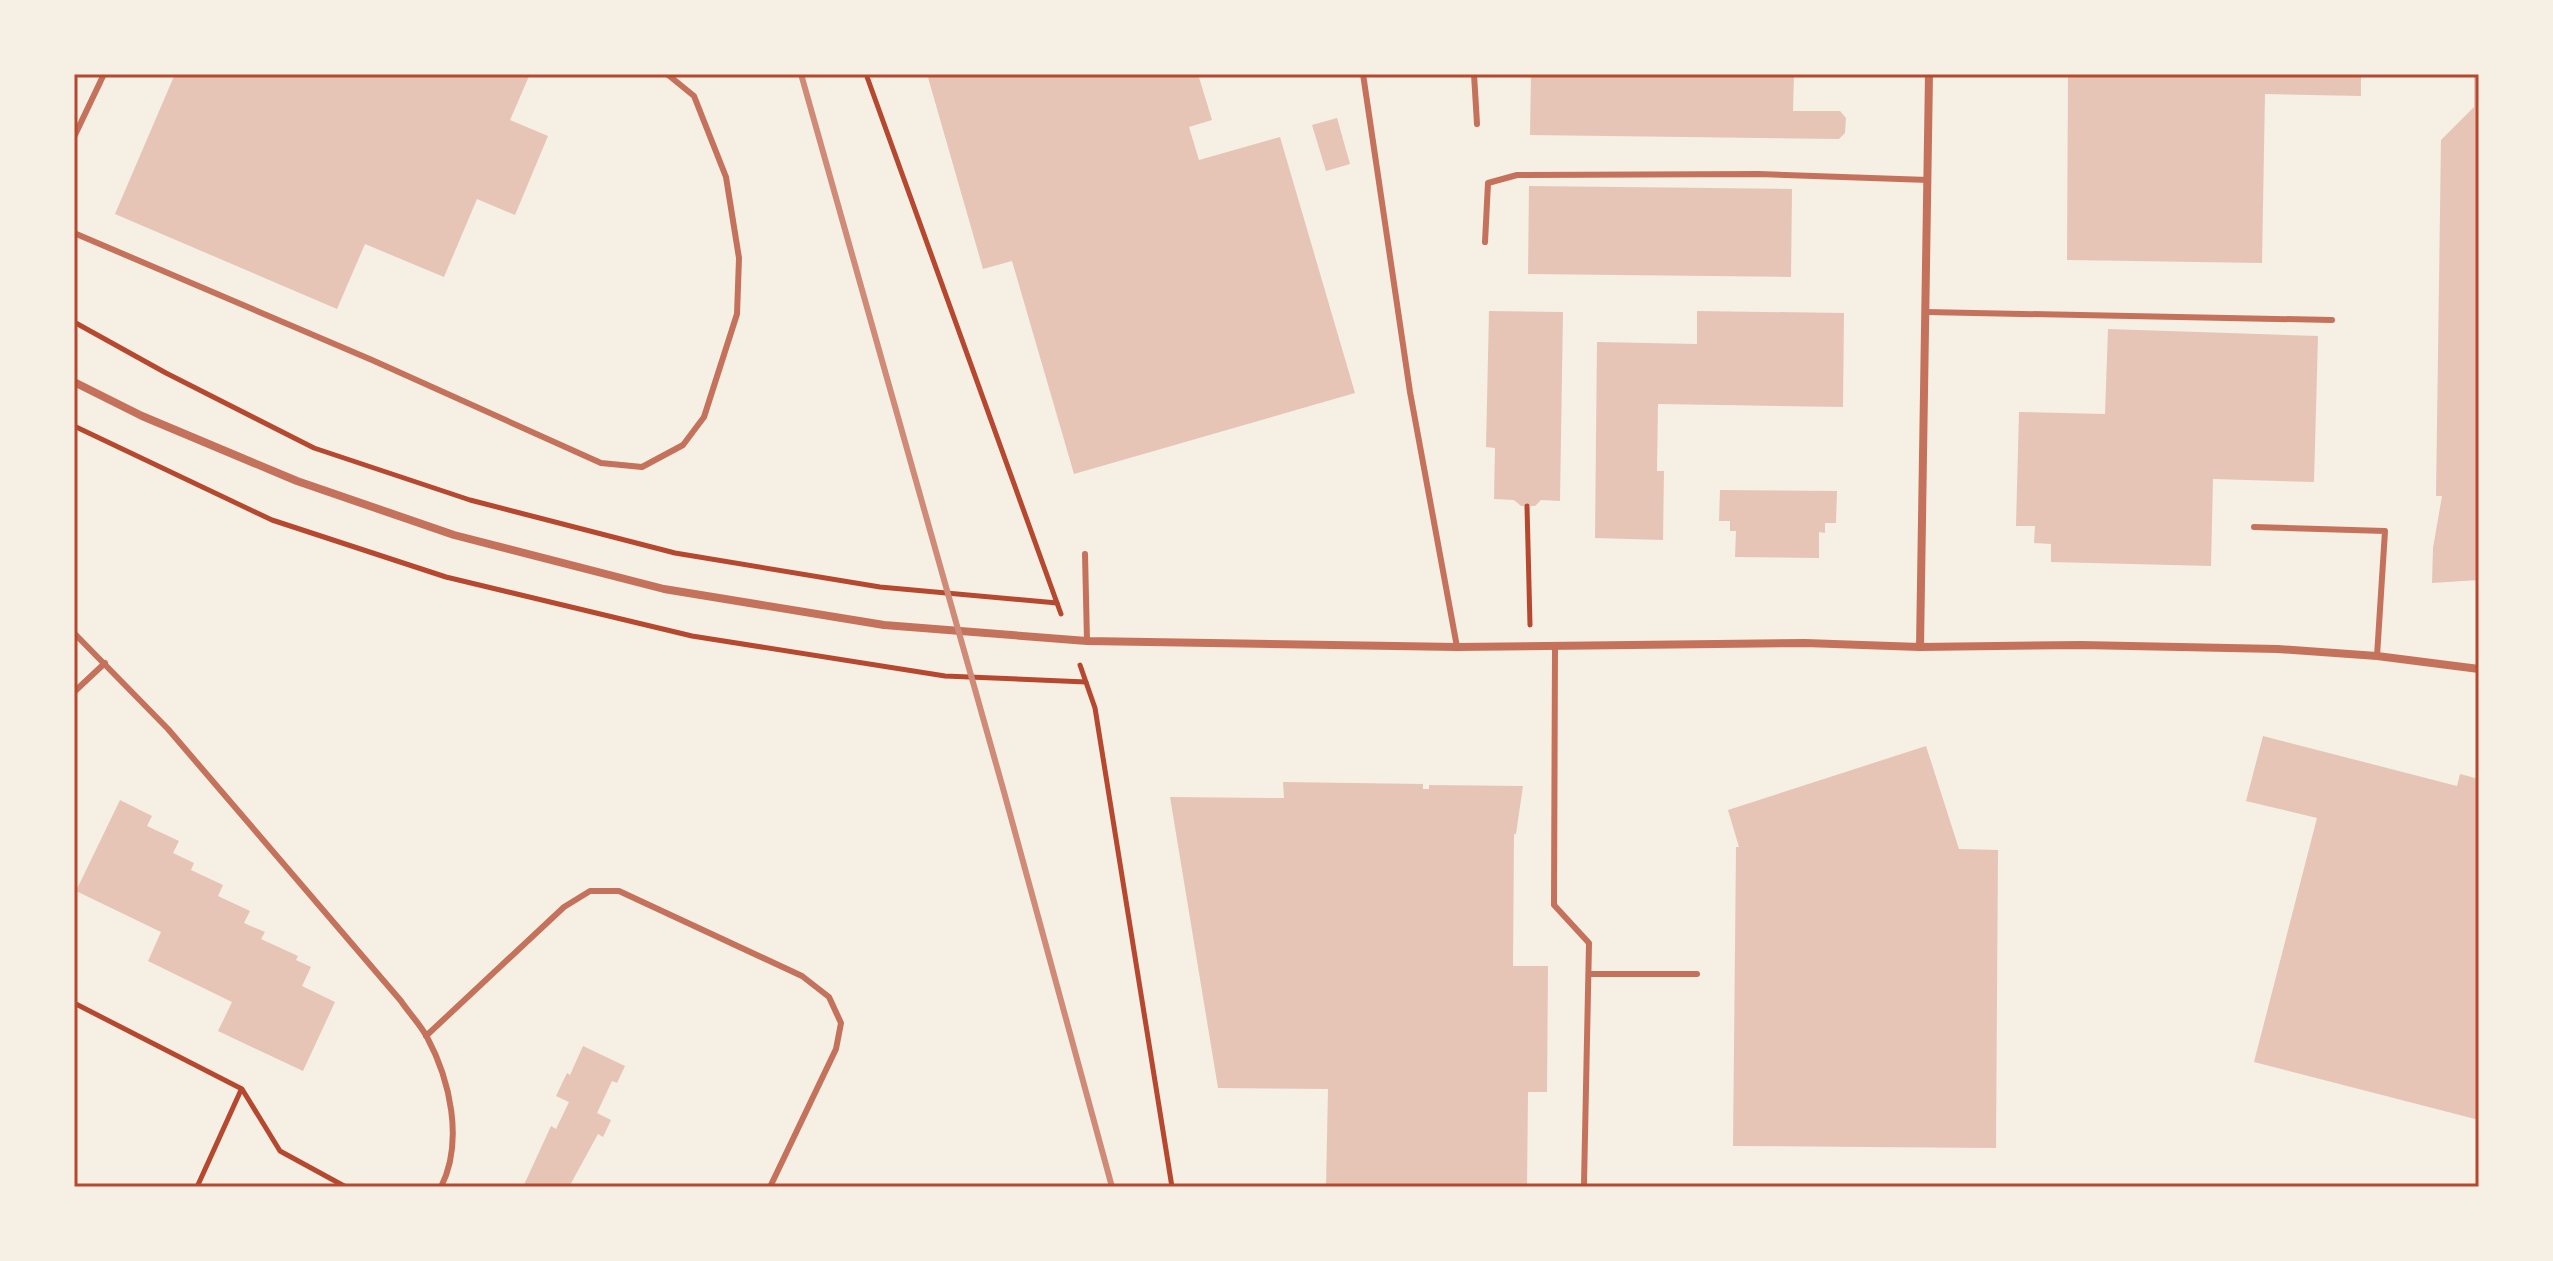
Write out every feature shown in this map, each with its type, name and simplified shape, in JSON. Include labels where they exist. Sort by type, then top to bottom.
[{"type":"street","points":[[1920,647],[1929,74]]},
{"type":"street","points":[[74,382],[142,416],[297,481],[484,543],[680,591],[884,625],[1087,641],[1457,647],[1805,643],[1920,647],[2081,645],[2247,648],[2377,656],[2479,669]]},
{"type":"lane","points":[[74,137],[104,74]]},
{"type":"lane","points":[[74,233],[372,360],[601,463],[642,467],[683,445],[704,417],[737,314],[739,258],[726,177],[694,96],[667,74]]},
{"type":"lane","points":[[1363,74],[1410,392],[1457,647]]},
{"type":"lane","points":[[1474,74],[1477,124]]},
{"type":"lane","points":[[1485,242],[1488,183],[1517,175],[1730,174],[1928,180]]},
{"type":"lane","points":[[1926,312],[2332,320]]},
{"type":"lane","points":[[2254,527],[2385,531],[2377,656]]},
{"type":"lane","points":[[1085,554],[1087,641]]},
{"type":"lane","points":[[74,633],[168,729],[401,1001],[426,1036],[448,1091],[454,1130],[446,1178],[441,1187]]},
{"type":"lane","points":[[1555,646],[1554,905],[1589,943],[1584,1184]]},
{"type":"lane","points":[[74,692],[105,663]]},
{"type":"lane","points":[[426,1036],[564,907],[590,891],[619,891],[802,976],[829,997],[841,1023],[836,1049],[770,1187]]},
{"type":"lane","points":[[1589,974],[1697,974]]},
{"type":"path","points":[[866,74],[1095,708],[1172,1187]]},
{"type":"path","points":[[74,322],[314,448],[470,500],[675,553],[880,587],[1057,603]]},
{"type":"path","points":[[1527,506],[1531,646]]},
{"type":"path","points":[[74,1003],[242,1089],[280,1151],[346,1187]]},
{"type":"path","points":[[197,1187],[242,1089]]},
{"type":"building","points":[[175,74],[530,74],[510,120],[548,136],[515,215],[477,199],[444,277],[365,244],[337,309],[115,214]]},
{"type":"building","points":[[927,74],[1198,74],[1212,120],[1189,127],[1199,160],[1280,137],[1355,393],[1074,474],[1012,261],[983,269]]},
{"type":"building","points":[[1531,74],[1794,74],[1793,111],[1840,111],[1846,118],[1845,133],[1839,139],[1530,135]]},
{"type":"building","points":[[2068,74],[2361,74],[2361,96],[2265,94],[2262,263],[2067,260]]},
{"type":"building","points":[[2474,74],[2479,74],[2479,580],[2432,583],[2433,548],[2442,496],[2436,496],[2441,140],[2474,107]]},
{"type":"building","points":[[1337,118],[1350,164],[1326,171],[1312,125]]},
{"type":"building","points":[[1529,186],[1792,189],[1791,277],[1528,274]]},
{"type":"building","points":[[1489,311],[1563,312],[1560,501],[1541,500],[1535,506],[1521,506],[1514,500],[1494,499],[1495,448],[1486,447]]},
{"type":"building","points":[[1697,311],[1844,313],[1843,407],[1658,404],[1657,471],[1664,471],[1663,540],[1595,538],[1597,342],[1697,344]]},
{"type":"building","points":[[2108,329],[2318,336],[2314,482],[2213,479],[2211,566],[2051,562],[2051,544],[2034,543],[2035,526],[2016,526],[2019,412],[2105,414]]},
{"type":"building","points":[[1720,490],[1837,491],[1836,523],[1825,523],[1825,533],[1819,532],[1819,558],[1735,557],[1736,531],[1730,531],[1730,521],[1719,521]]},
{"type":"building","points":[[2263,736],[2457,786],[2460,774],[2479,779],[2479,1120],[2254,1062],[2317,818],[2246,801]]},
{"type":"building","points":[[1926,746],[1959,849],[1998,850],[1996,1148],[1733,1146],[1736,847],[1739,847],[1728,810]]},
{"type":"building","points":[[1283,782],[1423,784],[1423,789],[1429,789],[1429,785],[1523,786],[1514,834],[1513,966],[1548,966],[1547,1092],[1528,1092],[1527,1187],[1326,1187],[1328,1089],[1218,1088],[1170,797],[1284,798]]},
{"type":"building","points":[[120,800],[152,816],[147,826],[179,841],[173,853],[194,863],[191,870],[223,885],[218,896],[250,911],[244,923],[265,932],[261,939],[298,956],[296,960],[311,967],[302,986],[335,1002],[303,1071],[218,1031],[232,1002],[148,961],[161,932],[76,891]]},
{"type":"building","points":[[583,1046],[625,1066],[617,1083],[612,1081],[597,1113],[611,1120],[603,1137],[598,1134],[569,1187],[523,1187],[551,1126],[556,1129],[569,1102],[556,1096]]},
{"type":"railway","points":[[801,74],[1112,1187]]}]
